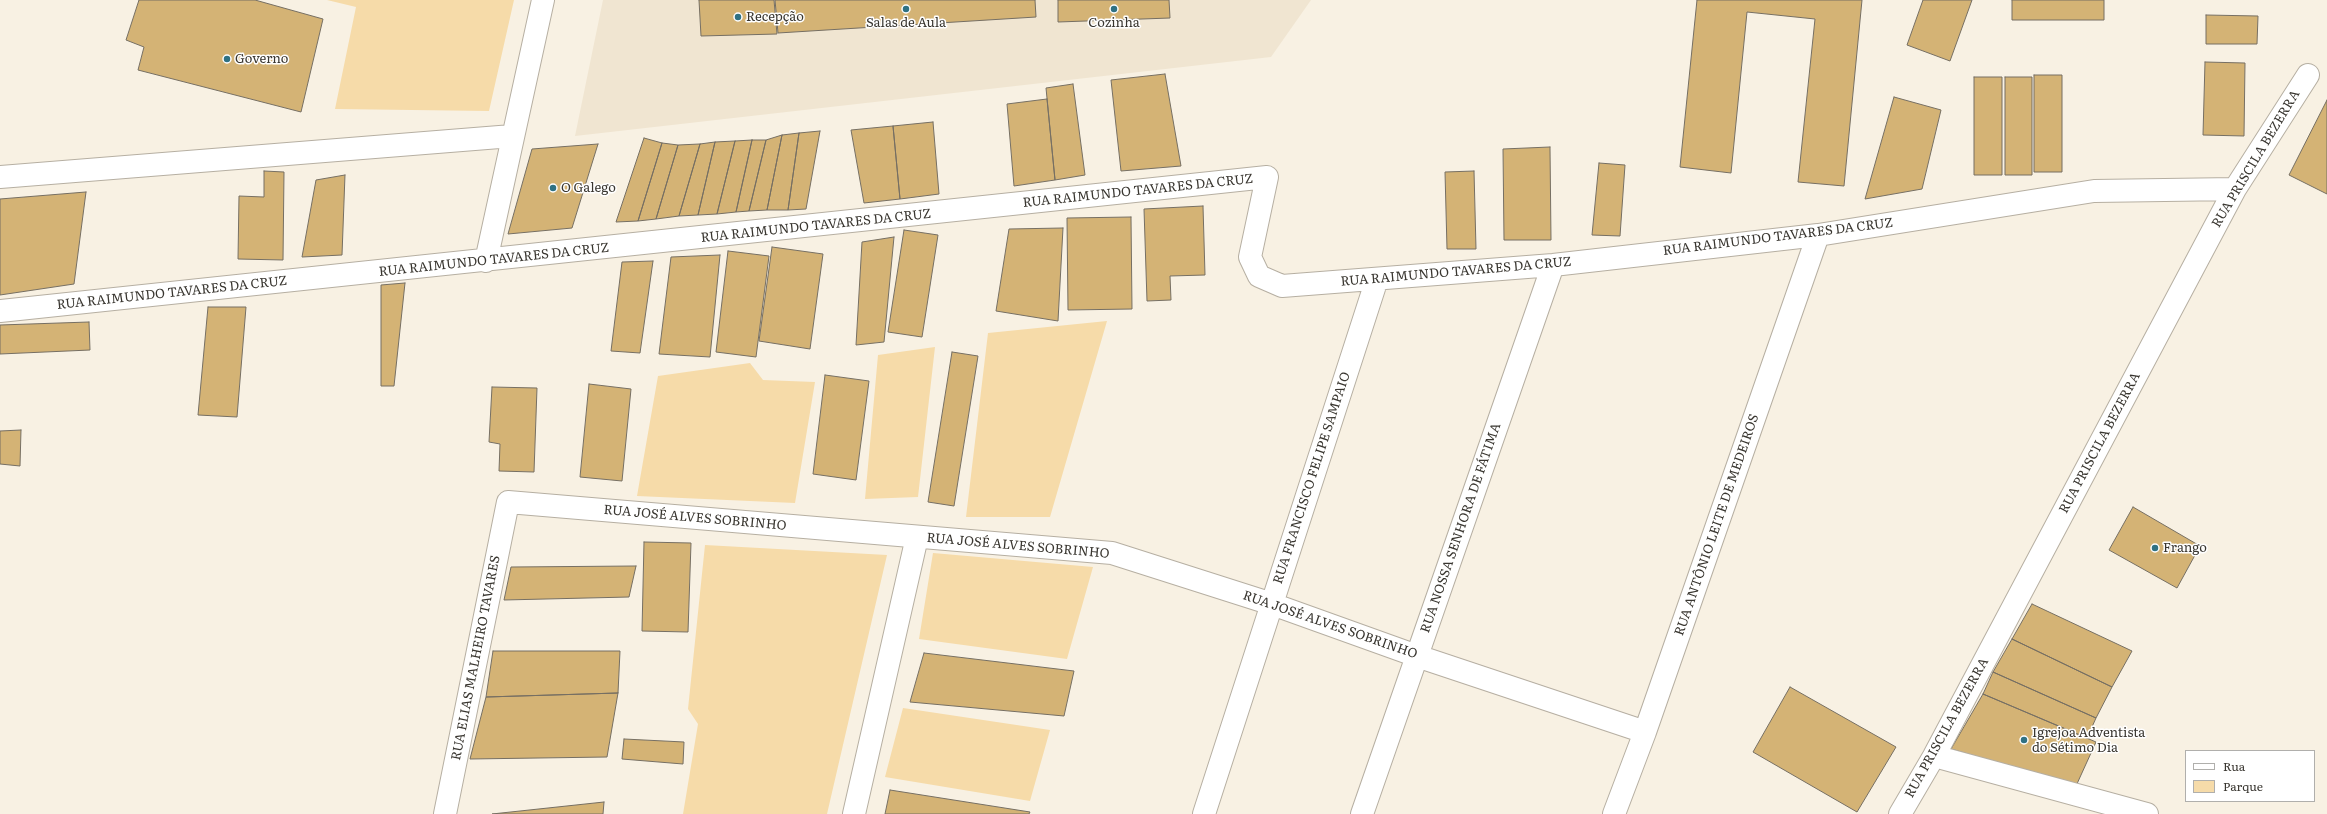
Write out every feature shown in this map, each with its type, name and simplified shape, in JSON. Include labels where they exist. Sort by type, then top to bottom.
[{"type":"street","points":[[486,261],[512,136],[543,0]]},
{"type":"street","name":"RUA PRISCILA BEZERRA","points":[[1900,814],[1934,756],[2235,189],[2308,75]]},
{"type":"street","points":[[0,177],[512,136]]},
{"type":"street","name":"RUA RAIMUNDO TAVARES DA CRUZ","points":[[0,311],[486,261],[1267,177],[1250,257],[1259,276],[1282,286],[1552,265],[1818,235],[2094,191],[2235,189]]},
{"type":"street","name":"RUA ANTÔNIO LEITE DE MEDEIROS","points":[[1614,814],[1645,732],[1818,235]]},
{"type":"street","name":"RUA NOSSA SENHORA DE FÁTIMA","points":[[1362,814],[1552,265]]},
{"type":"street","name":"RUA FRANCISCO FELIPE SAMPAIO","points":[[1204,814],[1377,279]]},
{"type":"street","name":"RUA JOSÉ ALVES SOBRINHO","points":[[508,502],[1112,553],[1272,604],[1417,656],[1645,732]]},
{"type":"street","name":"RUA ELIAS MALHEIRO TAVARES","points":[[445,814],[508,502]]},
{"type":"street","points":[[854,814],[917,537]]},
{"type":"street","points":[[1934,756],[2147,814]]},
{"type":"shaded area","points":[[603,0],[1311,0],[1271,57],[575,136]]},
{"type":"green space","points":[[327,0],[514,0],[489,111],[335,109],[356,7]]},
{"type":"green space","points":[[1107,321],[1050,517],[966,517],[988,333]]},
{"type":"green space","points":[[935,347],[918,497],[865,499],[878,355]]},
{"type":"green space","points":[[750,363],[763,380],[815,382],[795,503],[637,496],[658,376]]},
{"type":"green space","points":[[705,545],[887,555],[827,814],[683,814],[698,724],[688,709]]},
{"type":"green space","points":[[933,553],[1093,567],[1067,659],[919,639]]},
{"type":"green space","points":[[903,708],[1050,730],[1030,801],[885,777]]},
{"type":"building","name":"Governo","points":[[139,0],[255,0],[323,19],[301,112],[138,70],[144,47],[126,40]]},
{"type":"building","name":"Recepção","points":[[699,0],[774,0],[777,34],[701,36]]},
{"type":"building","name":"Salas de Aula","points":[[775,0],[1035,0],[1036,17],[778,33]]},
{"type":"building","name":"Cozinha","points":[[1058,0],[1169,0],[1170,18],[1058,22]]},
{"type":"building","points":[[1697,0],[1862,0],[1844,186],[1798,182],[1815,19],[1747,12],[1731,173],[1680,167]]},
{"type":"building","points":[[1923,0],[1972,0],[1950,61],[1907,45]]},
{"type":"building","points":[[2012,0],[2104,0],[2104,20],[2012,20]]},
{"type":"building","points":[[2206,15],[2258,16],[2257,44],[2206,44]]},
{"type":"building","points":[[2205,62],[2245,63],[2244,136],[2203,135]]},
{"type":"building","points":[[1165,74],[1181,166],[1121,171],[1111,80]]},
{"type":"building","points":[[2034,75],[2062,75],[2062,172],[2034,172]]},
{"type":"building","points":[[1974,77],[2002,77],[2002,175],[1974,175]]},
{"type":"building","points":[[2005,77],[2032,77],[2032,175],[2005,175]]},
{"type":"building","points":[[1073,84],[1085,175],[1055,180],[1046,88]]},
{"type":"building","points":[[1894,97],[1941,110],[1922,189],[1865,199]]},
{"type":"building","points":[[1047,99],[1055,180],[1014,186],[1007,104]]},
{"type":"building","points":[[2327,100],[2327,194],[2289,175]]},
{"type":"building","points":[[933,122],[939,194],[900,199],[893,126]]},
{"type":"building","points":[[893,126],[900,199],[864,203],[851,130]]},
{"type":"building","points":[[820,131],[806,209],[788,210],[799,133]]},
{"type":"building","points":[[799,133],[788,210],[767,210],[782,135]]},
{"type":"building","points":[[782,135],[767,210],[749,211],[766,140]]},
{"type":"building","points":[[644,138],[662,143],[638,221],[616,222]]},
{"type":"building","points":[[752,140],[766,140],[749,211],[736,212]]},
{"type":"building","points":[[752,140],[736,212],[717,214],[735,141]]},
{"type":"building","points":[[735,141],[717,214],[698,215],[715,142]]},
{"type":"building","points":[[715,142],[698,215],[679,216],[700,144]]},
{"type":"building","points":[[662,143],[678,145],[656,219],[638,221]]},
{"type":"building","name":"O Galego","points":[[598,144],[572,228],[508,234],[532,149]]},
{"type":"building","points":[[700,144],[679,216],[656,219],[678,145]]},
{"type":"building","points":[[1550,147],[1551,240],[1504,240],[1503,149]]},
{"type":"building","points":[[1599,163],[1625,165],[1620,236],[1592,235]]},
{"type":"building","points":[[264,171],[284,172],[283,260],[238,259],[239,196],[264,197]]},
{"type":"building","points":[[1474,171],[1476,249],[1447,249],[1445,172]]},
{"type":"building","points":[[345,175],[342,255],[302,257],[316,180]]},
{"type":"building","points":[[86,192],[74,284],[0,295],[0,199]]},
{"type":"building","points":[[1203,206],[1205,275],[1170,276],[1171,300],[1147,301],[1144,209]]},
{"type":"building","points":[[1131,217],[1132,309],[1068,310],[1067,218]]},
{"type":"building","points":[[1063,228],[1058,321],[996,311],[1009,229]]},
{"type":"building","points":[[904,230],[938,235],[922,337],[888,332]]},
{"type":"building","points":[[894,237],[884,342],[856,345],[862,242]]},
{"type":"building","points":[[772,247],[823,254],[810,349],[759,341]]},
{"type":"building","points":[[728,251],[769,256],[756,357],[716,352]]},
{"type":"building","points":[[720,255],[710,357],[659,354],[671,257]]},
{"type":"building","points":[[653,261],[640,353],[611,351],[622,262]]},
{"type":"building","points":[[405,283],[394,386],[381,386],[381,285]]},
{"type":"building","points":[[208,307],[246,307],[237,417],[198,415]]},
{"type":"building","points":[[89,322],[90,350],[0,354],[0,325]]},
{"type":"building","points":[[952,352],[978,356],[954,506],[928,502]]},
{"type":"building","points":[[825,375],[869,381],[856,480],[813,474]]},
{"type":"building","points":[[589,384],[631,389],[622,481],[580,477]]},
{"type":"building","points":[[492,387],[537,388],[534,472],[499,471],[500,444],[489,442]]},
{"type":"building","points":[[21,430],[20,466],[0,464],[0,431]]},
{"type":"building","name":"Frango","points":[[2133,507],[2200,546],[2177,588],[2109,550]]},
{"type":"building","points":[[644,542],[691,543],[688,632],[642,631]]},
{"type":"building","points":[[636,566],[629,597],[504,600],[511,567]]},
{"type":"building","points":[[2032,604],[2132,651],[2112,687],[2012,639]]},
{"type":"building","points":[[2012,639],[2112,687],[2096,718],[1993,672]]},
{"type":"building","points":[[493,651],[620,651],[618,693],[486,697]]},
{"type":"building","points":[[924,653],[1074,671],[1064,716],[910,702]]},
{"type":"building","points":[[1993,672],[2096,718],[2087,738],[1983,694]]},
{"type":"building","points":[[1790,687],[1896,747],[1857,812],[1753,752]]},
{"type":"building","points":[[618,693],[607,757],[470,759],[486,697]]},
{"type":"building","name":"Igrejoa Adventista do Sétimo Dia","points":[[1983,694],[2096,742],[2076,786],[1951,749]]},
{"type":"building","points":[[624,739],[684,742],[683,764],[622,759]]},
{"type":"building","points":[[890,790],[1030,812],[1029,814],[885,814]]},
{"type":"building","points":[[604,802],[603,814],[492,814]]},
{"type":"place","name":"Salas de Aula","points":[[906,9]]},
{"type":"place","name":"Cozinha","points":[[1114,9]]},
{"type":"place","name":"Recepção","points":[[738,17]]},
{"type":"place","name":"Governo","points":[[227,59]]},
{"type":"place","name":"O Galego","points":[[553,188]]},
{"type":"place","name":"Frango","points":[[2155,548]]},
{"type":"place","name":"Igrejoa Adventista do Sétimo Dia","points":[[2024,740]]}]
